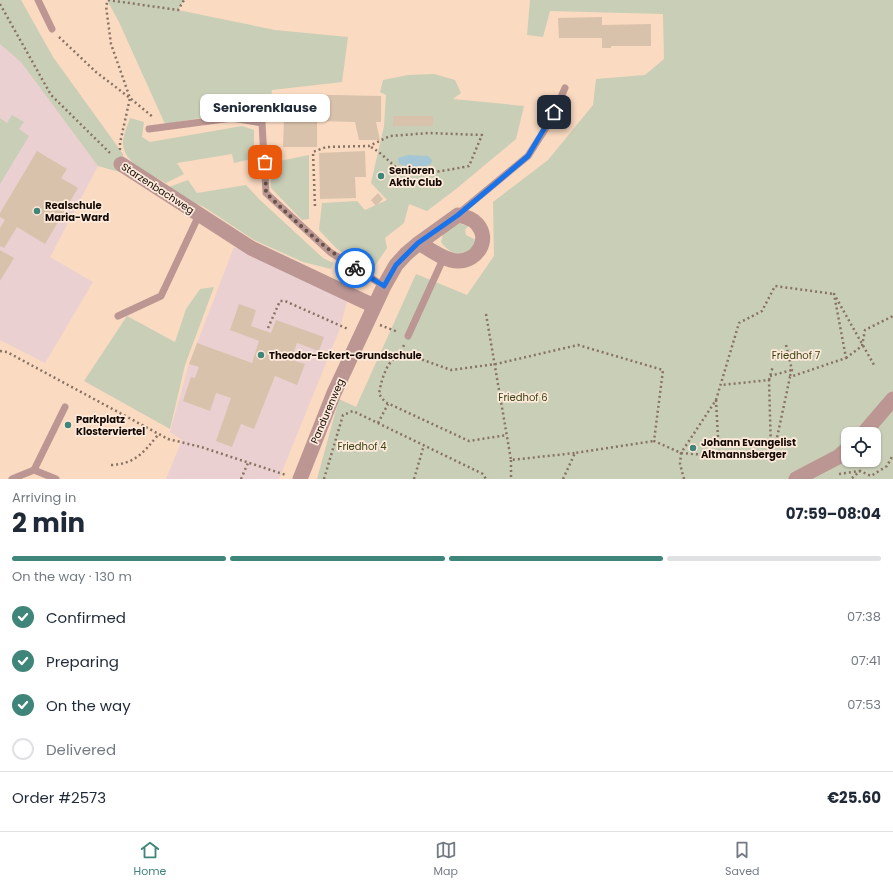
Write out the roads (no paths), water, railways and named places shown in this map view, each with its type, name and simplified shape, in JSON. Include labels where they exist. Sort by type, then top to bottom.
[{"type":"street","name":"Starzenbachweg","points":[[121,164],[251,248],[374,306]]},
{"type":"street","name":"Pandurenweg","points":[[296,478],[374,306],[396,265],[418,243],[458,215]]},
{"type":"street","points":[[418,243],[444,257],[456,261],[468,260],[475,256],[480,249],[483,240],[482,232],[477,224],[470,219],[458,215]]},
{"type":"street","points":[[869,427],[893,400]]},
{"type":"street","points":[[796,479],[841,454]]},
{"type":"lane","points":[[38,0],[52,29]]},
{"type":"lane","name":"Pandurenweg","points":[[458,215],[528,156],[549,123],[565,88]]},
{"type":"lane","points":[[149,129],[232,118],[262,123],[266,193],[330,252],[384,286]]},
{"type":"lane","points":[[118,316],[161,296],[200,215]]},
{"type":"lane","points":[[408,336],[444,257]]},
{"type":"lane","points":[[12,479],[34,470],[65,407]]},
{"type":"lane","points":[[34,470],[56,479]]},
{"type":"water","points":[[408,155],[428,156],[432,160],[431,164],[415,167],[399,164],[398,158]]},
{"type":"place","name":"Seniorenklause","points":[[265,162]]},
{"type":"place","name":"Senioren Aktiv Club","points":[[381,176]]},
{"type":"place","name":"Realschule Maria-Ward","points":[[37,211]]},
{"type":"place","name":"Theodor-Eckert-Grundschule","points":[[261,355]]},
{"type":"place","name":"Parkplatz Klosterviertel","points":[[68,425]]},
{"type":"place","name":"Johann Evangelist Altmannsberger","points":[[693,448]]},
{"type":"park label","name":"Friedhof 7","points":[[796,355]]},
{"type":"park label","name":"Friedhof 6","points":[[523,397]]},
{"type":"park label","name":"Friedhof 4","points":[[362,446]]}]
